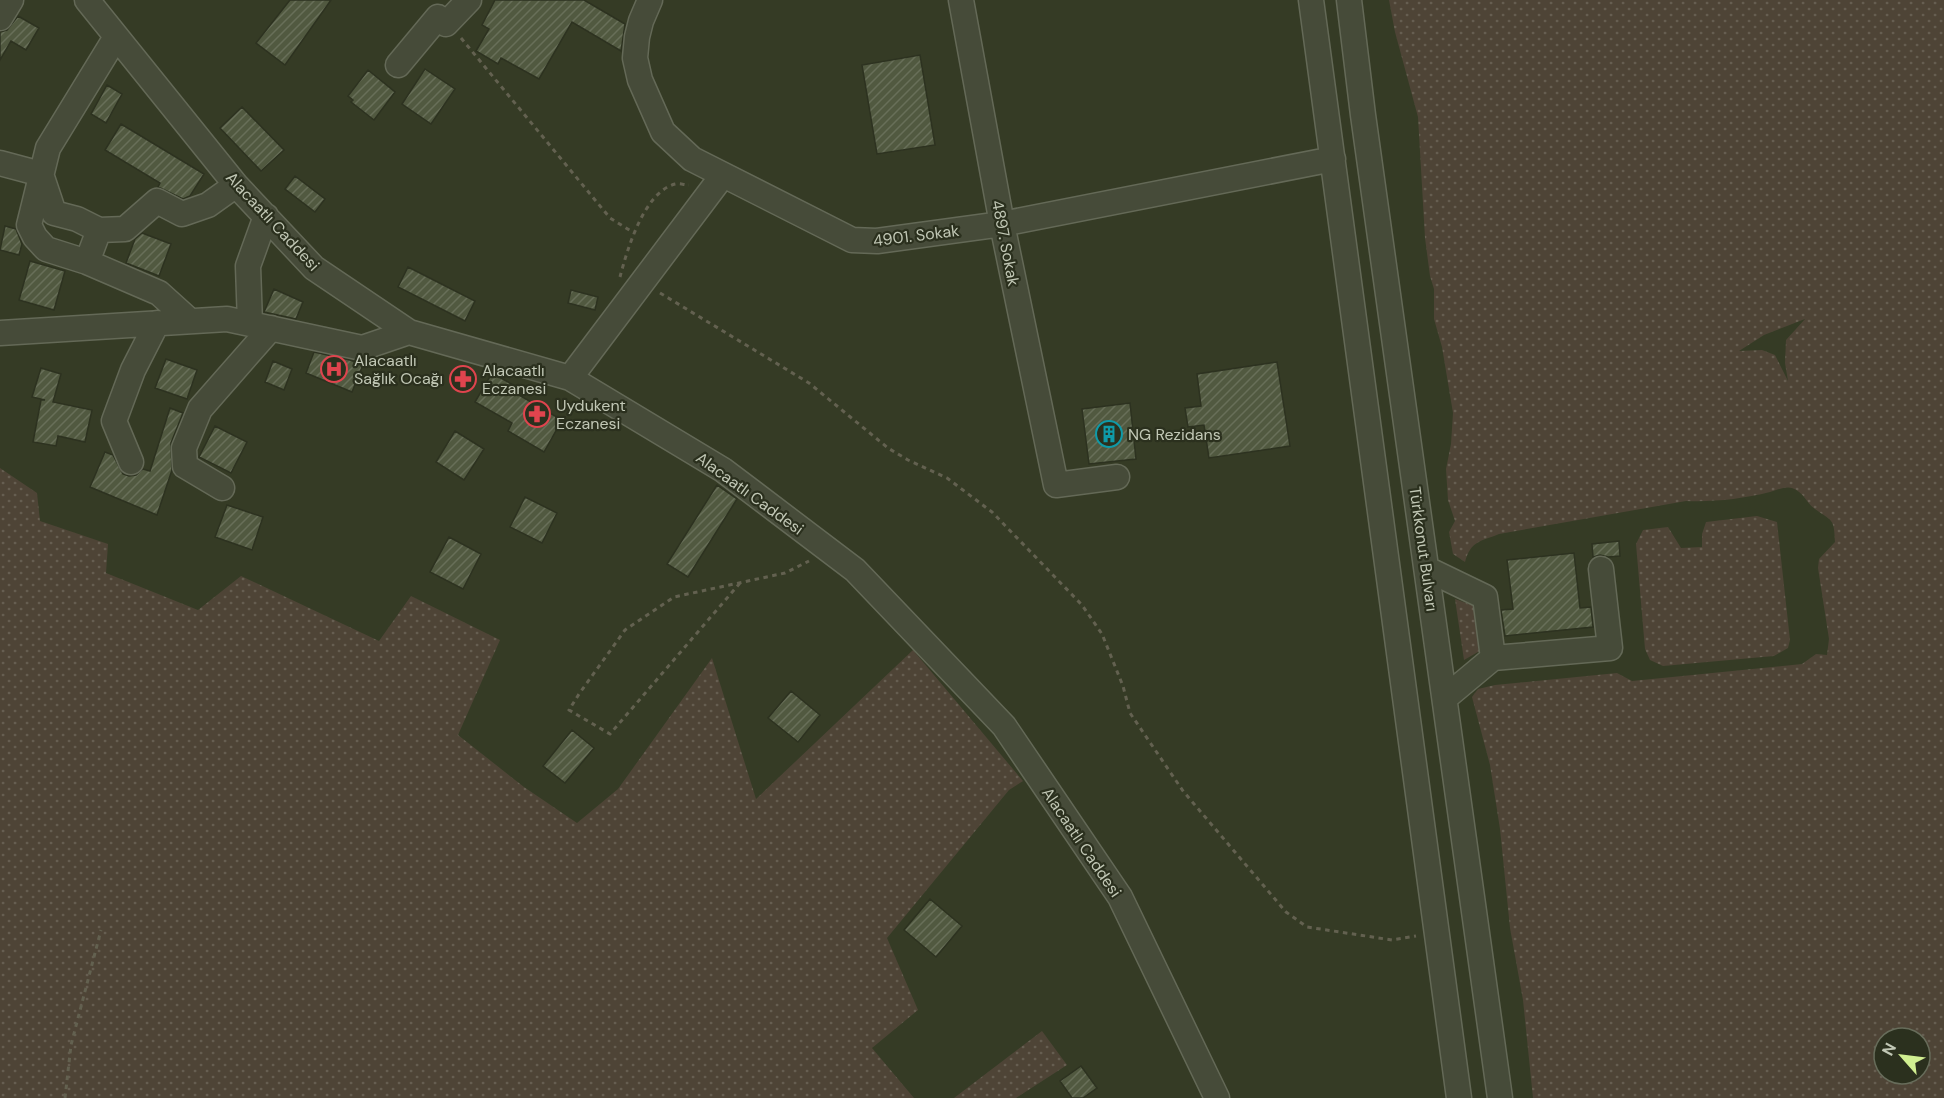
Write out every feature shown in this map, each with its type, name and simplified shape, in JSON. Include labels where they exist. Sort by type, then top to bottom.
[{"type":"street","points":[[0,18],[11,0]]},
{"type":"street","name":"Alacaatlı Caddesi","points":[[87,0],[236,185],[314,268],[409,332],[570,378],[723,470],[855,570],[1004,726],[1120,897],[1217,1098]]},
{"type":"street","points":[[398,65],[442,21],[469,0]]},
{"type":"street","name":"4901. Sokak","points":[[650,0],[641,21],[635,58],[640,80],[663,132],[717,183],[852,240],[877,242],[1002,224],[1333,159]]},
{"type":"street","name":"4897. Sokak","points":[[961,0],[1002,224],[1056,486],[1117,477]]},
{"type":"street","points":[[1311,0],[1460,1098]]},
{"type":"street","name":"Türkkonut Bulvarı","points":[[1349,0],[1500,1098]]},
{"type":"street","points":[[116,36],[48,148],[29,225],[35,237],[46,249],[87,262],[159,292],[190,321]]},
{"type":"street","points":[[0,163],[41,174]]},
{"type":"street","points":[[41,174],[54,213],[77,219],[99,230],[125,229],[157,201],[182,214],[208,205],[236,185]]},
{"type":"street","points":[[570,378],[630,282],[717,183]]},
{"type":"street","points":[[222,488],[185,466],[184,448],[200,409],[261,326],[248,266],[266,216]]},
{"type":"street","points":[[87,262],[99,230]]},
{"type":"street","points":[[0,333],[227,319],[362,348],[409,332]]},
{"type":"street","points":[[131,462],[114,422],[133,370],[157,323]]},
{"type":"street","points":[[1427,569],[1485,597],[1493,658]]},
{"type":"street","points":[[1445,698],[1493,658],[1610,648],[1601,569]]},
{"type":"path","points":[[442,21],[466,43],[610,218],[634,232]]},
{"type":"path","points":[[717,183],[675,184],[662,191],[650,204],[634,232],[630,282],[809,383],[888,448],[947,478],[992,512],[1082,605],[1102,634],[1124,686],[1130,713],[1183,791],[1295,919],[1307,927],[1392,940],[1439,933]]},
{"type":"path","points":[[740,584],[610,734],[570,710],[625,630],[675,597],[785,573],[830,551]]},
{"type":"path","points":[[65,1098],[71,1046],[101,930]]},
{"type":"shaded area","points":[[1389,0],[1944,0],[1944,1098],[1533,1098],[1523,1000],[1510,928],[1500,829],[1490,765],[1472,697],[1478,689],[1495,685],[1617,673],[1632,681],[1802,664],[1816,654],[1827,655],[1829,639],[1818,568],[1819,559],[1835,542],[1834,529],[1831,521],[1812,507],[1799,492],[1792,488],[1781,488],[1749,496],[1686,501],[1499,534],[1473,546],[1465,562],[1453,554],[1449,532],[1455,521],[1448,500],[1446,469],[1451,444],[1453,413],[1442,347],[1434,319],[1434,289],[1425,238],[1418,117],[1395,32]],"holes":[[[1805,319],[1786,340],[1785,363],[1788,381],[1775,355],[1762,350],[1739,351],[1764,335]]]},
{"type":"shaded area","points":[[0,468],[37,493],[40,521],[108,544],[106,573],[198,610],[241,576],[379,641],[411,596],[500,640],[458,735],[524,787],[577,823],[618,789],[712,658],[756,799],[913,650],[1023,781],[1009,790],[887,938],[918,1010],[872,1048],[914,1098],[0,1098]]},
{"type":"shaded area","points":[[1757,516],[1777,522],[1790,640],[1788,648],[1774,656],[1663,666],[1650,660],[1645,649],[1636,544],[1643,530],[1668,527],[1681,548],[1702,547],[1702,534],[1706,522]]},
{"type":"shaded area","points":[[1455,599],[1480,608],[1485,648],[1464,660]]},
{"type":"shaded area","points":[[1042,1031],[1067,1065],[1016,1098],[954,1098]]},
{"type":"building","points":[[290,0],[331,0],[285,65],[256,43]]},
{"type":"building","points":[[495,0],[584,0],[625,24],[621,51],[572,22],[539,79],[501,58],[498,64],[476,51],[489,29],[482,25]]},
{"type":"building","points":[[18,16],[39,28],[26,50],[11,41],[0,60],[0,32],[7,30]]},
{"type":"building","points":[[920,55],[935,145],[877,154],[862,65]]},
{"type":"building","points":[[425,69],[455,89],[431,124],[402,104]]},
{"type":"building","points":[[368,70],[395,92],[374,120],[351,102],[353,100],[348,96]]},
{"type":"building","points":[[107,85],[122,94],[106,123],[91,114]]},
{"type":"building","points":[[242,107],[284,150],[261,171],[220,128]]},
{"type":"building","points":[[121,124],[204,174],[190,196],[183,199],[158,187],[160,183],[105,150]]},
{"type":"building","points":[[295,176],[325,199],[315,212],[285,189]]},
{"type":"building","points":[[5,226],[16,229],[22,244],[19,255],[0,250]]},
{"type":"building","points":[[142,233],[171,244],[159,276],[126,263],[135,239]]},
{"type":"building","points":[[30,261],[65,271],[54,310],[19,300]]},
{"type":"building","points":[[408,267],[475,301],[465,321],[398,287]]},
{"type":"building","points":[[274,289],[303,302],[296,319],[264,312]]},
{"type":"building","points":[[571,290],[598,297],[595,310],[568,303]]},
{"type":"building","name":"Alacaatlı Sağlık Ocağı","points":[[314,352],[363,365],[352,392],[306,373]]},
{"type":"building","points":[[166,359],[197,370],[187,399],[155,388]]},
{"type":"building","points":[[273,361],[292,369],[284,390],[265,382]]},
{"type":"building","points":[[1277,362],[1290,446],[1209,458],[1204,425],[1188,427],[1185,408],[1201,406],[1197,374]]},
{"type":"building","points":[[41,368],[61,374],[53,402],[92,410],[85,442],[58,436],[56,446],[33,442],[41,400],[45,400],[32,397]]},
{"type":"building","points":[[492,373],[515,386],[512,391],[562,420],[544,452],[508,431],[512,423],[475,402]]},
{"type":"building","name":"NG Rezidans","points":[[1130,403],[1136,459],[1089,464],[1082,409]]},
{"type":"building","points":[[170,408],[183,413],[171,443],[172,470],[157,515],[90,487],[105,452],[113,455],[123,474],[136,475],[143,469],[150,471]]},
{"type":"building","points":[[215,426],[247,442],[231,473],[199,457]]},
{"type":"building","points":[[455,431],[484,449],[464,480],[436,462]]},
{"type":"building","points":[[717,485],[737,499],[688,577],[667,564]]},
{"type":"building","points":[[525,497],[557,513],[542,543],[510,527]]},
{"type":"building","points":[[227,505],[263,517],[252,550],[215,537]]},
{"type":"building","points":[[449,537],[481,554],[463,589],[430,572]]},
{"type":"building","points":[[1619,541],[1620,556],[1593,557],[1592,544]]},
{"type":"building","points":[[1574,553],[1580,608],[1591,607],[1593,627],[1505,636],[1501,610],[1513,609],[1507,560]]},
{"type":"building","points":[[791,691],[820,715],[798,742],[768,718]]},
{"type":"building","points":[[572,730],[594,748],[565,783],[543,766]]},
{"type":"building","points":[[930,899],[962,926],[936,957],[904,930]]},
{"type":"building","points":[[1081,1066],[1097,1088],[1083,1098],[1072,1098],[1060,1081]]},
{"type":"place","name":"Alacaatlı Sağlık Ocağı","points":[[334,369]]},
{"type":"place","name":"Alacaatlı Eczanesi","points":[[463,379]]},
{"type":"place","name":"Uydukent Eczanesi","points":[[537,414]]},
{"type":"place","name":"NG Rezidans","points":[[1109,434]]}]
